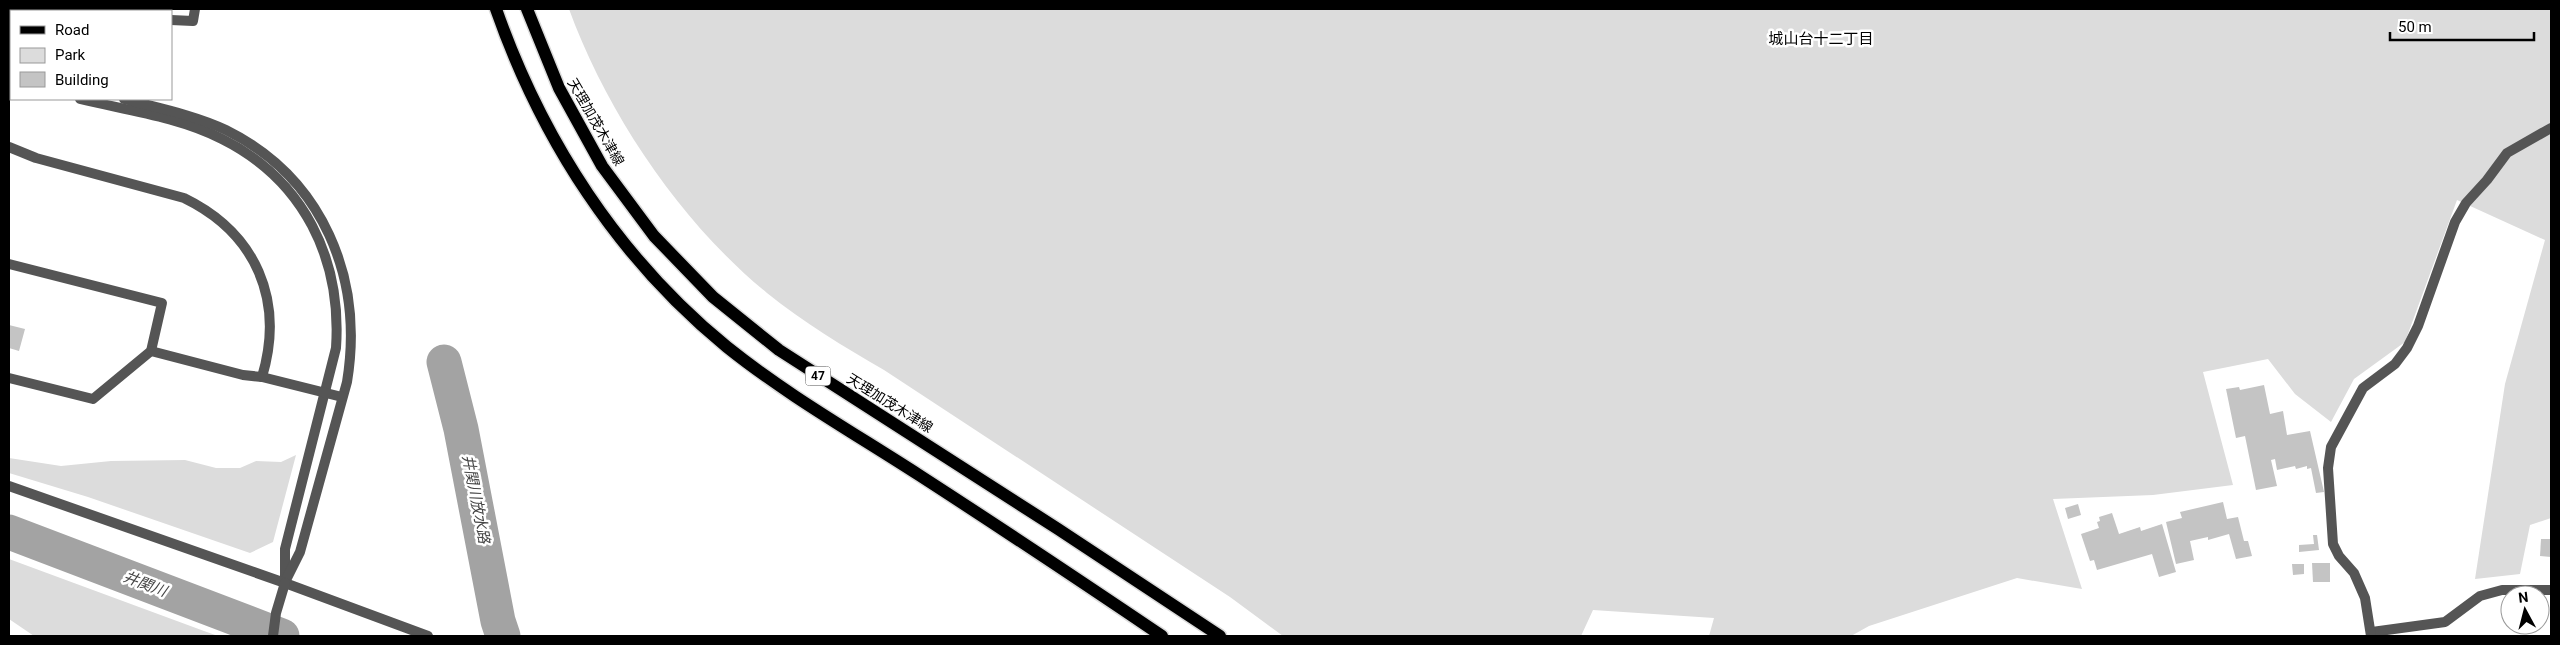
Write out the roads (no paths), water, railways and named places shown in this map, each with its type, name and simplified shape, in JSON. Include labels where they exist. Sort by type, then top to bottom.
[{"type":"main road","name":"47","points":[[496,9],[514,59],[539,113],[586,193],[637,259],[695,319],[726,346],[794,396],[1025,544],[1162,636]]},
{"type":"main road","name":"天理加茂木津線","points":[[527,9],[558,88],[602,166],[654,236],[713,297],[779,350],[1025,507],[1220,636]]},
{"type":"street","points":[[172,20],[193,21],[195,9]]},
{"type":"street","points":[[84,100],[176,123],[221,138],[261,163],[294,197],[318,237],[333,280],[337,303],[337,340],[326,391],[285,549],[285,583]]},
{"type":"street","points":[[128,100],[202,120],[225,130],[267,156],[303,192],[329,233],[346,281],[352,331],[351,357],[300,552],[285,583],[276,613],[273,636]]},
{"type":"street","points":[[2551,128],[2507,153],[2487,180],[2466,203],[2455,222],[2418,326],[2408,348],[2395,364],[2362,388],[2331,446],[2328,468],[2333,544],[2339,556],[2354,574],[2365,598],[2371,634],[2445,622],[2480,596],[2502,590],[2551,590]]},
{"type":"street","points":[[9,147],[36,158],[184,198],[200,206],[227,226],[249,252],[258,269],[267,296],[271,324],[270,343],[262,377]]},
{"type":"street","points":[[9,264],[162,303],[151,351],[93,399],[9,378]]},
{"type":"street","points":[[151,351],[243,375],[262,377],[326,391],[342,397]]},
{"type":"street","points":[[9,486],[285,583],[428,636]]},
{"type":"waterway","name":"井関川放水路","points":[[444,362],[461,429],[498,621],[503,636]]},
{"type":"waterway","name":"井関川","points":[[9,532],[282,636]]},
{"type":"district","name":"城山台十二丁目","points":[[1821,39]]}]
